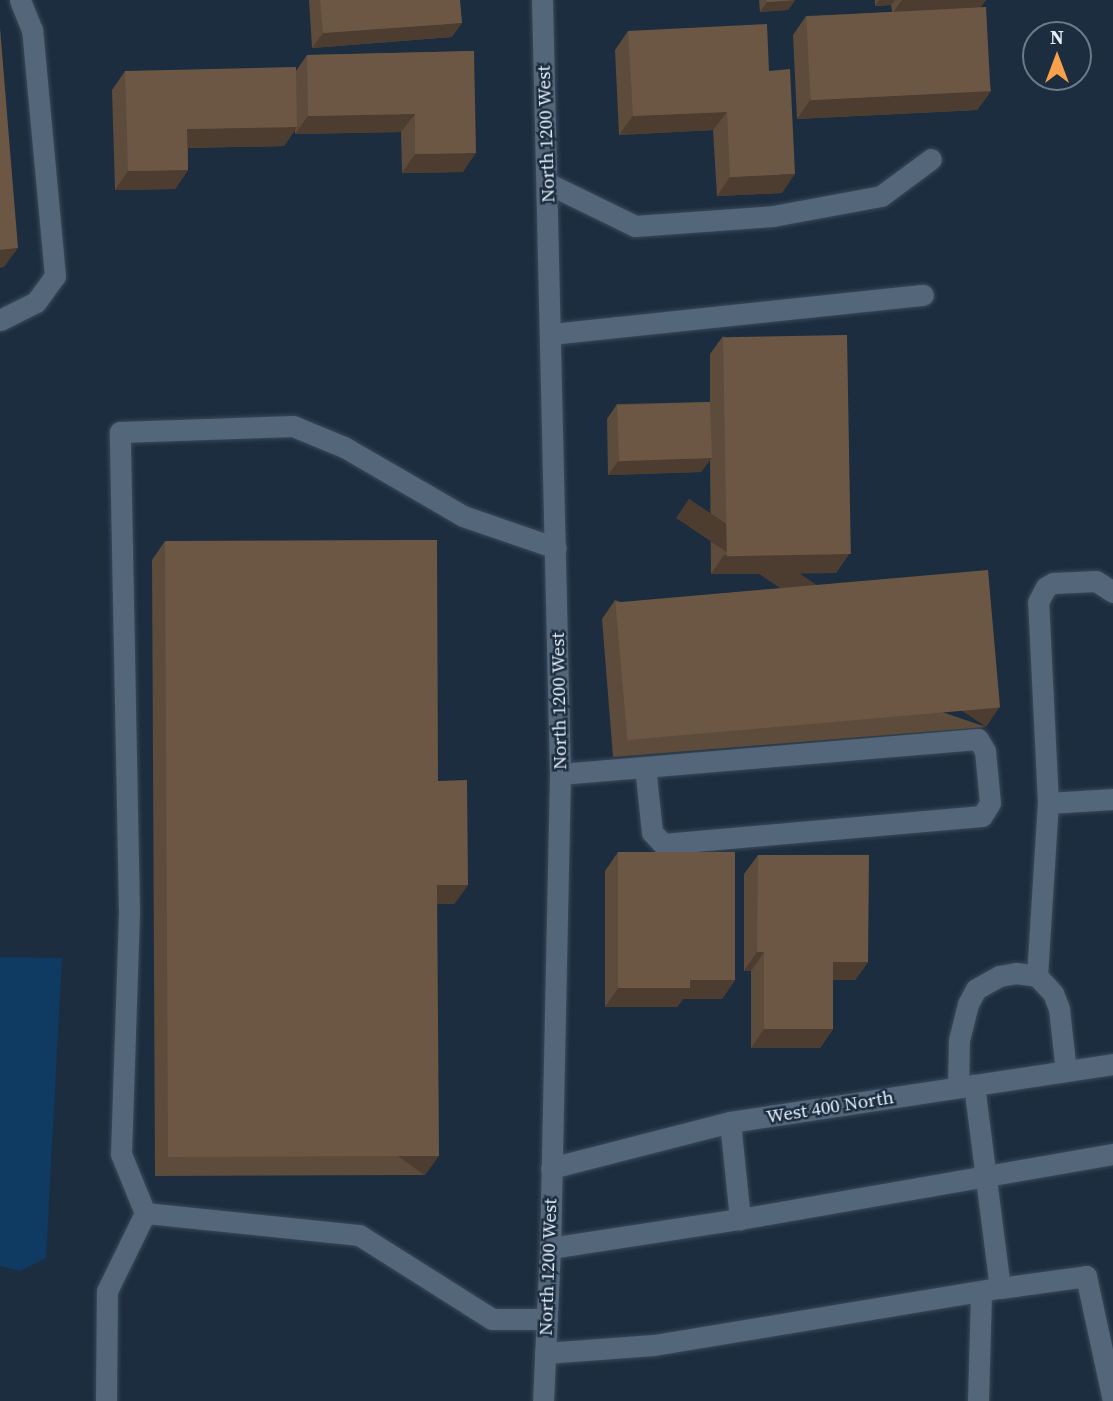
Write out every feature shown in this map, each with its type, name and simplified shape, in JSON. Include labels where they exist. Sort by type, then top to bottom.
[{"type":"street","points":[[0,320],[36,302],[55,276],[32,30],[20,0]]},
{"type":"street","name":"North 1200 West","points":[[542,0],[560,774],[550,1248],[543,1401]]},
{"type":"street","points":[[547,183],[635,226],[773,215],[881,196],[931,159]]},
{"type":"street","points":[[551,334],[923,295]]},
{"type":"street","points":[[106,1401],[107,1291],[145,1213],[121,1154],[129,913],[120,432],[293,426],[344,447],[463,516],[556,548]]},
{"type":"street","points":[[1037,976],[1048,803],[1038,602],[1046,587],[1053,583],[1107,585]]},
{"type":"street","points":[[560,774],[978,739],[985,751],[990,803],[982,816],[663,844],[652,832],[645,767]]},
{"type":"street","points":[[1048,803],[1113,799]]},
{"type":"street","points":[[978,1401],[990,1290],[985,1176],[959,1040],[968,1004],[976,989],[999,976],[1016,973],[1037,976],[1053,993],[1059,1009],[1066,1071]]},
{"type":"street","name":"West 400 North","points":[[551,1168],[730,1122],[1113,1064]]},
{"type":"street","points":[[730,1122],[740,1219]]},
{"type":"street","points":[[550,1248],[740,1219],[1113,1154]]},
{"type":"street","points":[[145,1213],[359,1235],[492,1320],[547,1319]]},
{"type":"street","points":[[545,1353],[654,1345],[1086,1276],[1113,1401]]},
{"type":"shaded area","points":[[0,957],[62,958],[46,1258],[20,1271],[0,1266]]},
{"type":"building","points":[[320,0],[460,0],[462,23],[323,33]]},
{"type":"building","points":[[986,7],[990,91],[811,100],[806,16]]},
{"type":"building","points":[[767,24],[769,71],[790,69],[795,174],[730,177],[727,112],[633,116],[628,31]]},
{"type":"building","points":[[0,28],[18,248],[0,250]]},
{"type":"building","points":[[474,51],[476,153],[415,154],[415,114],[308,116],[307,55]]},
{"type":"building","points":[[296,67],[297,127],[187,129],[188,170],[128,171],[125,71]]},
{"type":"building","points":[[847,335],[851,554],[727,556],[723,337]]},
{"type":"building","points":[[710,402],[712,458],[619,461],[617,405]]},
{"type":"building","points":[[437,540],[438,781],[467,780],[468,885],[437,885],[439,1156],[168,1157],[165,541]]},
{"type":"building","points":[[988,570],[1000,707],[627,740],[615,603]]},
{"type":"building","points":[[618,852],[735,852],[735,980],[690,980],[690,988],[618,988]]},
{"type":"building","points":[[758,855],[869,855],[868,962],[833,962],[833,1029],[764,1029],[764,952],[757,952]]}]
